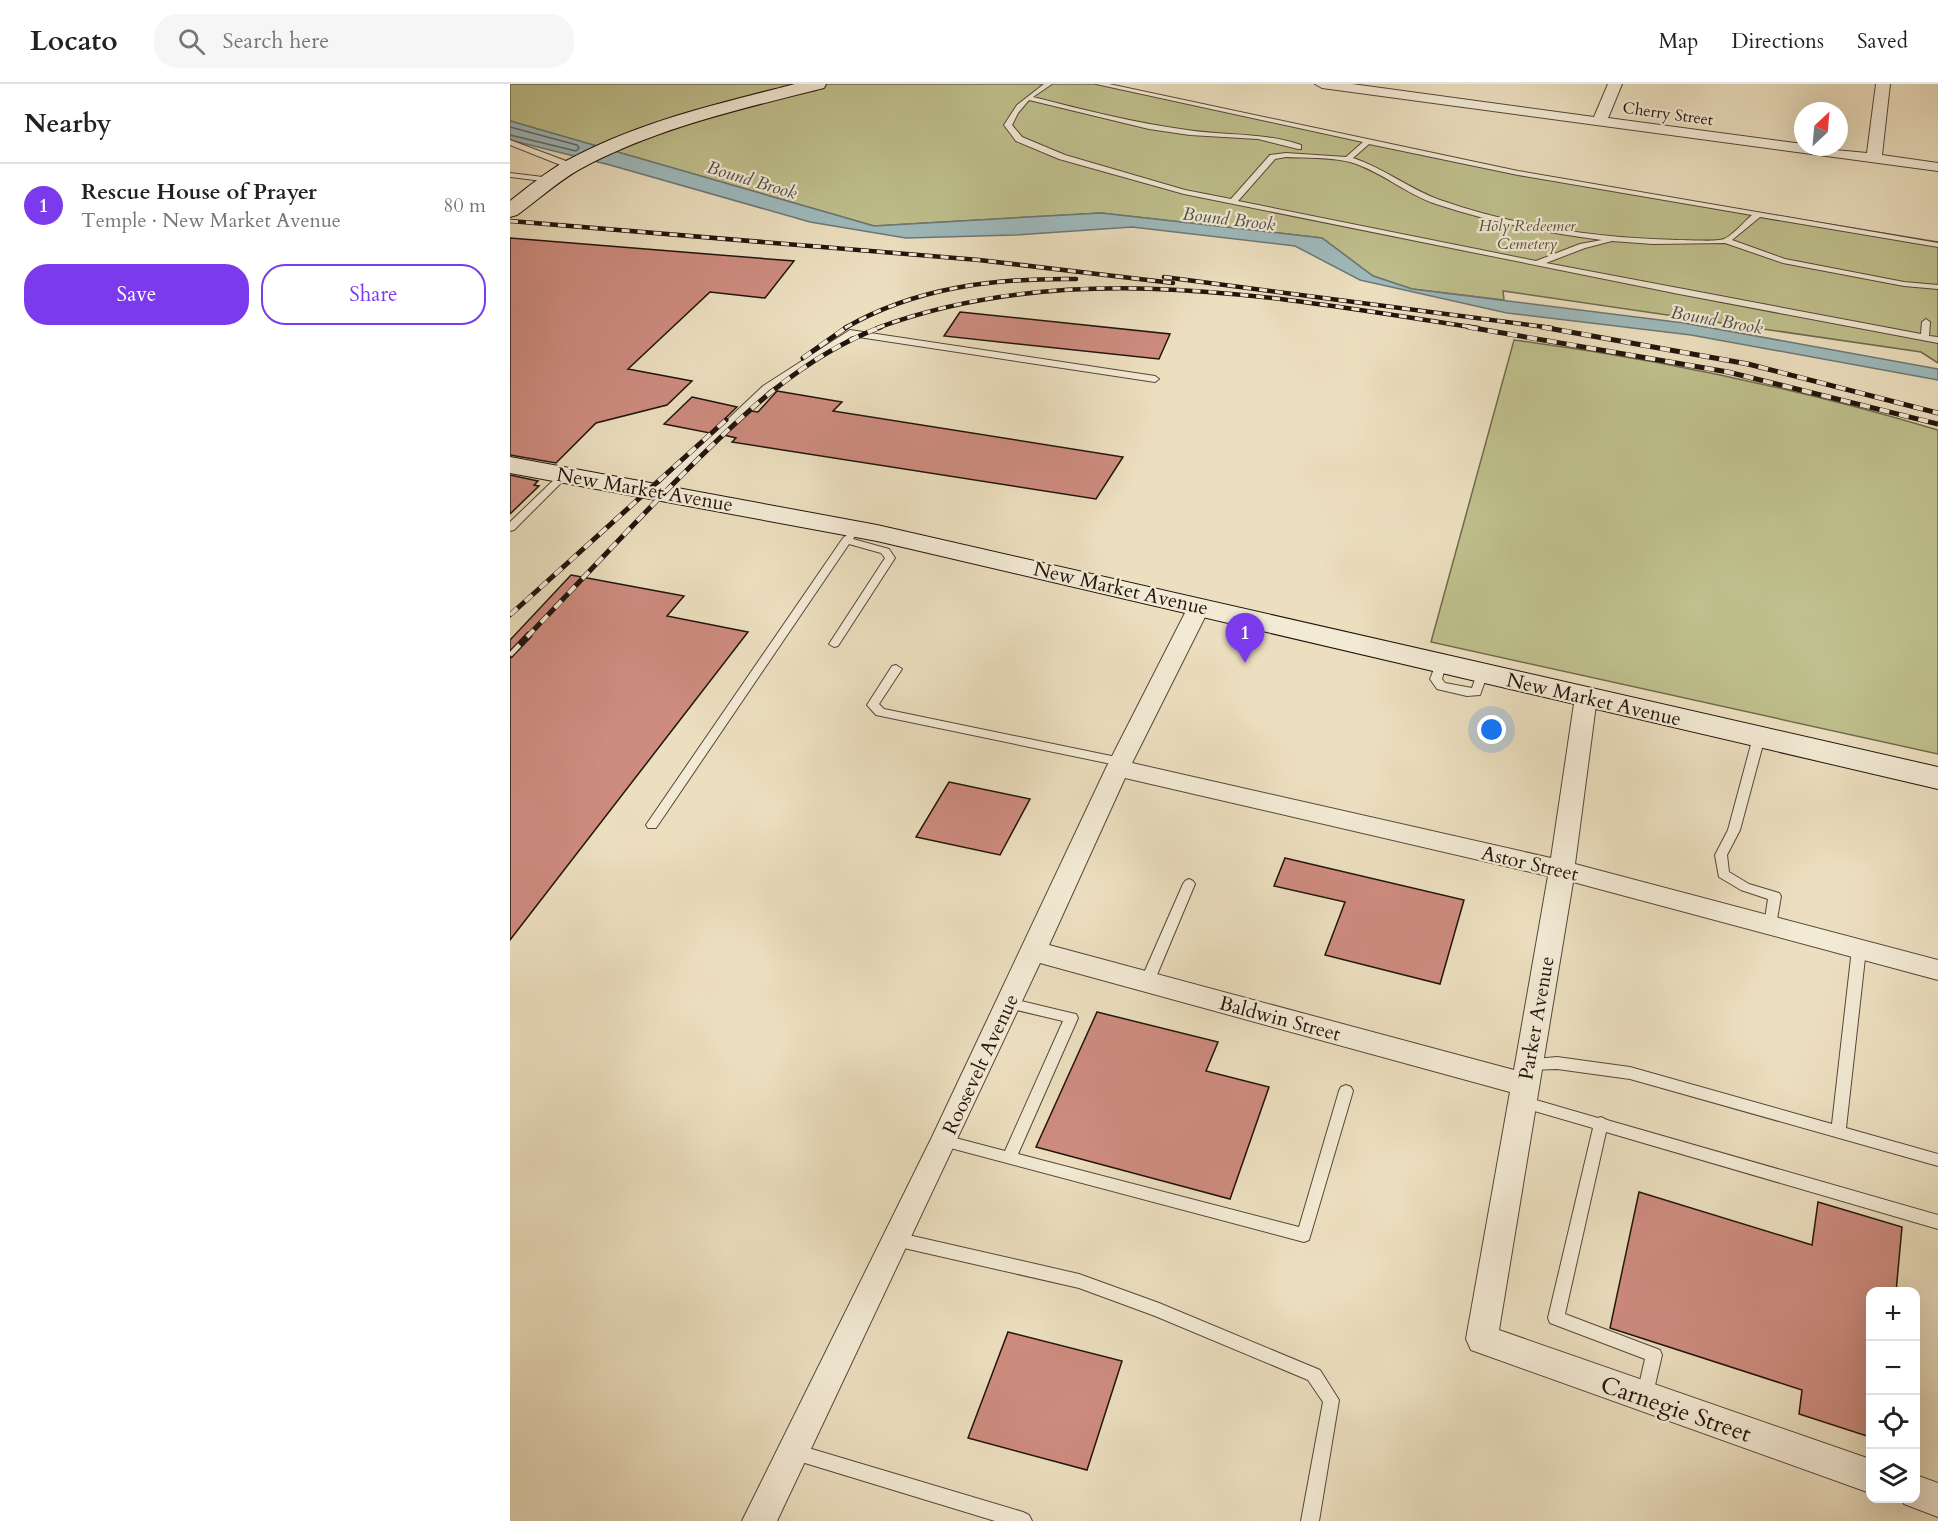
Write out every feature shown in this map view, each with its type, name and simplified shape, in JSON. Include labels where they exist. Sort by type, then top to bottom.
[{"type":"main road","points":[[510,211],[571,166],[628,138],[668,124],[817,84]]},
{"type":"main road","name":"New Market Avenue","points":[[510,465],[657,491],[1199,607],[1938,778]]},
{"type":"street","name":"Cherry Street","points":[[1322,84],[1403,90],[1599,122],[1938,167]]},
{"type":"street","points":[[1599,122],[1615,84]]},
{"type":"street","points":[[1874,158],[1883,84]]},
{"type":"street","name":"Roosevelt Avenue","points":[[759,1521],[1035,951],[1120,765],[1199,607]]},
{"type":"street","name":"Parker Avenue","points":[[1482,1339],[1562,870],[1586,697]]},
{"type":"street","name":"Astor Street","points":[[1120,765],[1562,870],[1938,970]]},
{"type":"street","name":"Baldwin Street","points":[[1035,951],[1524,1083]]},
{"type":"street","name":"Carnegie Street","points":[[1482,1339],[1866,1475]]},
{"type":"street","points":[[1920,1493],[1938,1500]]},
{"type":"lane","points":[[1049,84],[1028,98],[1012,114],[1008,125],[1019,140],[1097,169],[1233,202],[1938,340]]},
{"type":"lane","points":[[1099,84],[1518,173],[1938,245]]},
{"type":"lane","points":[[1028,98],[1190,133],[1280,139],[1330,158]]},
{"type":"lane","points":[[1348,159],[1368,141]]},
{"type":"lane","points":[[510,142],[571,166]]},
{"type":"lane","points":[[1286,155],[1298,147]]},
{"type":"lane","points":[[1233,202],[1273,157],[1286,155],[1348,159],[1366,164],[1396,180],[1412,193],[1526,224],[1618,239],[1678,244],[1726,241],[1783,261],[1905,284],[1938,287]]},
{"type":"lane","points":[[510,175],[551,180]]},
{"type":"lane","points":[[1726,241],[1759,214]]},
{"type":"lane","points":[[1537,263],[1583,246],[1618,239]]},
{"type":"lane","points":[[1925,338],[1926,322]]},
{"type":"lane","points":[[657,491],[766,388],[850,333],[1155,379]]},
{"type":"lane","points":[[510,528],[565,474]]},
{"type":"lane","points":[[652,825],[851,534],[885,551],[890,558],[834,644]]},
{"type":"lane","points":[[896,669],[873,705],[880,712],[1120,765]]},
{"type":"lane","points":[[1760,737],[1734,831],[1721,855],[1723,874],[1745,887],[1775,896],[1770,925]]},
{"type":"lane","points":[[1147,982],[1189,884]]},
{"type":"lane","points":[[1838,1132],[1859,949]]},
{"type":"lane","points":[[1009,1003],[1071,1018],[1009,1158]]},
{"type":"lane","points":[[1524,1083],[1557,1063],[1630,1072],[1938,1160]]},
{"type":"lane","points":[[1524,1083],[1600,1123],[1938,1222]]},
{"type":"lane","points":[[944,1141],[1304,1235],[1346,1091]]},
{"type":"lane","points":[[1600,1123],[1556,1318],[1654,1355],[1644,1398]]},
{"type":"lane","points":[[895,1239],[1079,1281],[1159,1310],[1314,1375],[1332,1400],[1310,1521]]},
{"type":"lane","points":[[792,1451],[1023,1521]]},
{"type":"green space","name":"Holy Redeemer Cemetery","points":[[510,84],[1100,84],[1519,173],[1938,242],[1938,363],[1921,352],[1503,291],[1504,300],[1412,289],[1373,276],[1322,238],[1101,213],[874,226],[510,121]]},
{"type":"green space","points":[[1514,340],[1621,356],[1728,377],[1834,401],[1938,430],[1938,754],[1431,642]]},
{"type":"water","points":[[510,121],[874,226],[1101,213],[1322,238],[1373,276],[1412,289],[1684,323],[1938,369],[1938,380],[1691,335],[1507,313],[1360,280],[1295,246],[1132,227],[1015,235],[906,238],[810,222],[610,165],[510,140]]},
{"type":"building","points":[[510,238],[794,261],[765,298],[710,292],[628,369],[692,381],[667,405],[596,423],[556,463],[510,455]]},
{"type":"building","points":[[960,312],[1170,334],[1159,359],[944,336]]},
{"type":"building","points":[[777,391],[842,402],[833,411],[1123,457],[1096,499],[732,442],[736,438],[724,435],[751,411],[758,412]]},
{"type":"building","points":[[692,397],[737,407],[710,433],[664,424]]},
{"type":"building","points":[[510,475],[538,481],[534,485],[539,486],[510,514]]},
{"type":"building","points":[[571,575],[684,596],[667,616],[748,632],[510,940],[510,640]]},
{"type":"building","points":[[949,782],[1030,799],[1000,855],[916,837]]},
{"type":"building","points":[[1285,858],[1464,900],[1440,984],[1325,955],[1345,902],[1274,886]]},
{"type":"building","points":[[1097,1012],[1218,1042],[1206,1071],[1269,1087],[1230,1199],[1036,1147]]},
{"type":"building","points":[[1639,1192],[1812,1245],[1818,1202],[1902,1227],[1896,1287],[1866,1287],[1866,1436],[1799,1414],[1802,1390],[1610,1328]]},
{"type":"building","points":[[1008,1332],[1122,1361],[1087,1470],[968,1438]]},
{"type":"railway","points":[[510,221],[979,260],[1173,283]]},
{"type":"railway","points":[[1164,277],[1552,328]]},
{"type":"railway","points":[[845,328],[872,314],[928,294],[986,283],[1076,279]]},
{"type":"railway","points":[[877,328],[951,306],[1025,293],[1100,288],[1176,290],[1252,296],[1478,328]]},
{"type":"railway","points":[[803,358],[847,327]]},
{"type":"railway","points":[[527,637],[662,495],[750,410],[798,371],[824,354],[881,327]]},
{"type":"railway","points":[[1468,327],[1728,372],[1938,424]]},
{"type":"railway","points":[[1542,327],[1748,364],[1938,413]]},
{"type":"railway","points":[[510,615],[726,420]]},
{"type":"railway","points":[[510,655],[529,635]]},
{"type":"place","name":"Rescue House of Prayer","points":[[1245,663]]},
{"type":"water label","name":"Bound Brook","points":[[752,180]]},
{"type":"water label","name":"Bound Brook","points":[[1229,219]]},
{"type":"water label","name":"Bound Brook","points":[[1717,320]]}]
